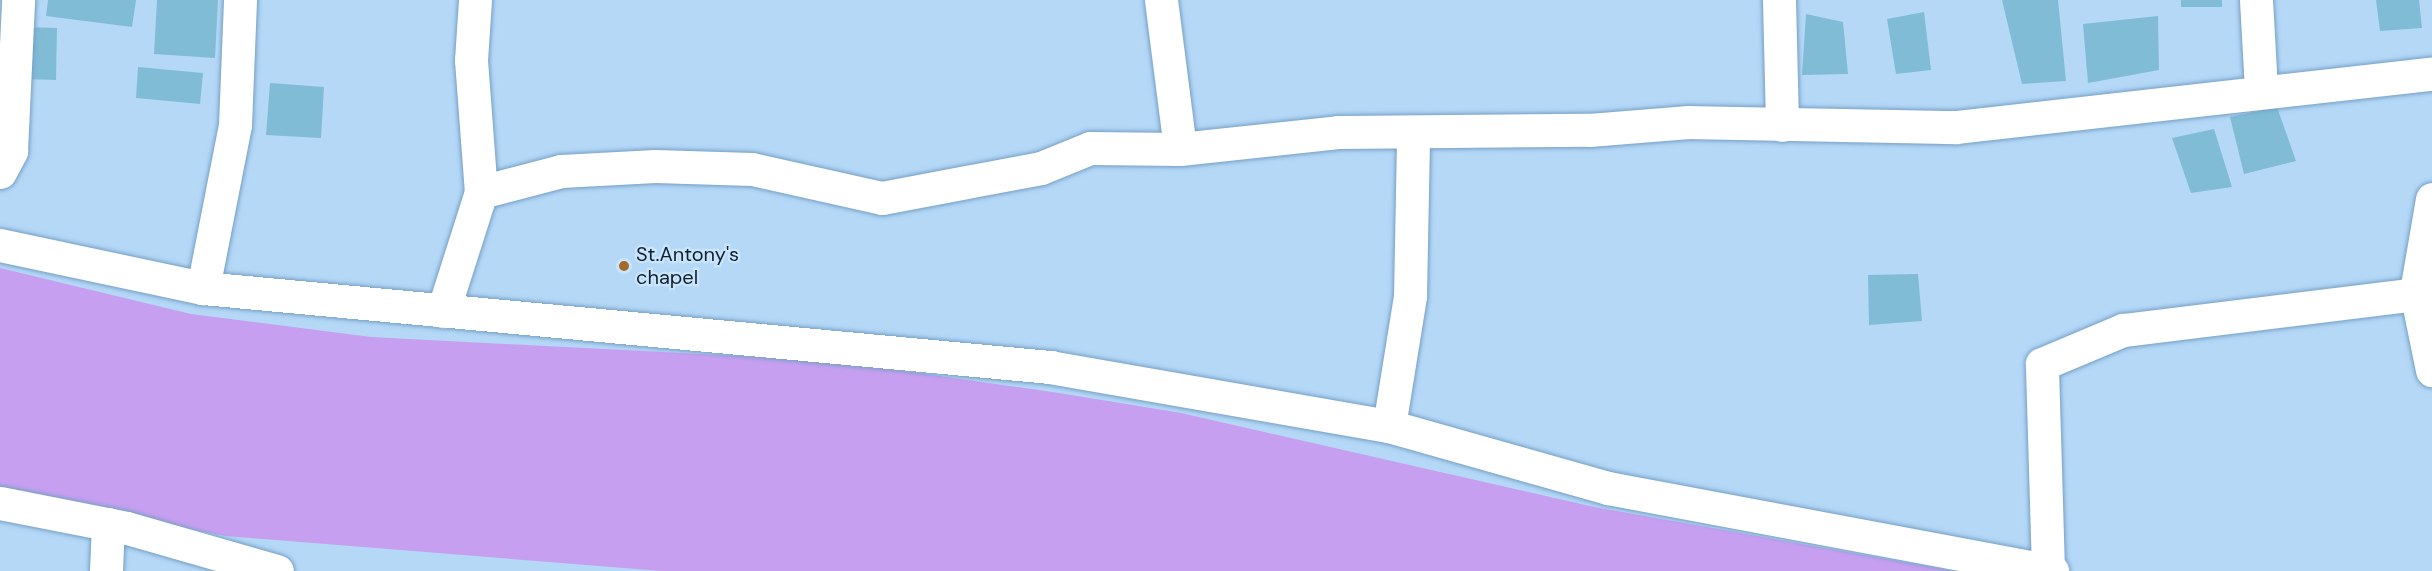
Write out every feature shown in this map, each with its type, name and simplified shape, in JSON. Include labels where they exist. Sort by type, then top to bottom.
[{"type":"street","points":[[0,172],[11,151],[18,0]]},
{"type":"street","points":[[203,288],[235,125],[240,0]]},
{"type":"street","points":[[443,310],[481,192],[471,60],[475,0]]},
{"type":"street","points":[[1161,0],[1180,149]]},
{"type":"street","points":[[1779,0],[1782,125]]},
{"type":"street","points":[[2256,0],[2261,90]]},
{"type":"street","points":[[481,192],[561,171],[655,166],[752,169],[882,198],[1041,168],[1090,148],[1180,149],[1338,132],[1413,134],[1689,122],[1956,127],[2261,90],[2432,74]]},
{"type":"street","points":[[1389,426],[1410,296],[1413,134]]},
{"type":"street","points":[[2432,199],[2424,292],[2432,370]]},
{"type":"street","points":[[0,244],[203,288],[1050,367],[1389,426],[1608,488],[2050,571],[2042,364],[2123,330],[2424,292]]},
{"type":"street","points":[[0,503],[108,524],[277,571]]},
{"type":"street","points":[[105,571],[108,524]]},
{"type":"shaded area","points":[[0,268],[191,314],[371,337],[835,361],[1059,393],[1181,413],[1594,507],[1954,571],[661,571],[226,536],[0,493]]},
{"type":"building","points":[[48,0],[136,0],[132,27],[46,16]]},
{"type":"building","points":[[157,0],[218,0],[215,58],[154,54]]},
{"type":"building","points":[[2002,0],[2058,0],[2066,81],[2022,84]]},
{"type":"building","points":[[2181,0],[2222,0],[2222,7],[2181,7]]},
{"type":"building","points":[[2376,0],[2419,0],[2422,28],[2380,31]]},
{"type":"building","points":[[1924,12],[1931,70],[1896,74],[1887,19]]},
{"type":"building","points":[[1806,14],[1843,22],[1848,74],[1802,75]]},
{"type":"building","points":[[2158,16],[2159,70],[2088,83],[2083,24]]},
{"type":"building","points":[[24,27],[57,28],[56,80],[23,79]]},
{"type":"building","points":[[138,67],[203,73],[200,104],[136,98]]},
{"type":"building","points":[[270,83],[324,87],[321,138],[266,135]]},
{"type":"building","points":[[2277,107],[2296,161],[2244,174],[2230,117]]},
{"type":"building","points":[[2214,129],[2232,187],[2191,193],[2172,138]]},
{"type":"building","points":[[1918,274],[1922,321],[1869,325],[1868,275]]},
{"type":"place","name":"St.Antony's chapel","points":[[624,266]]}]
